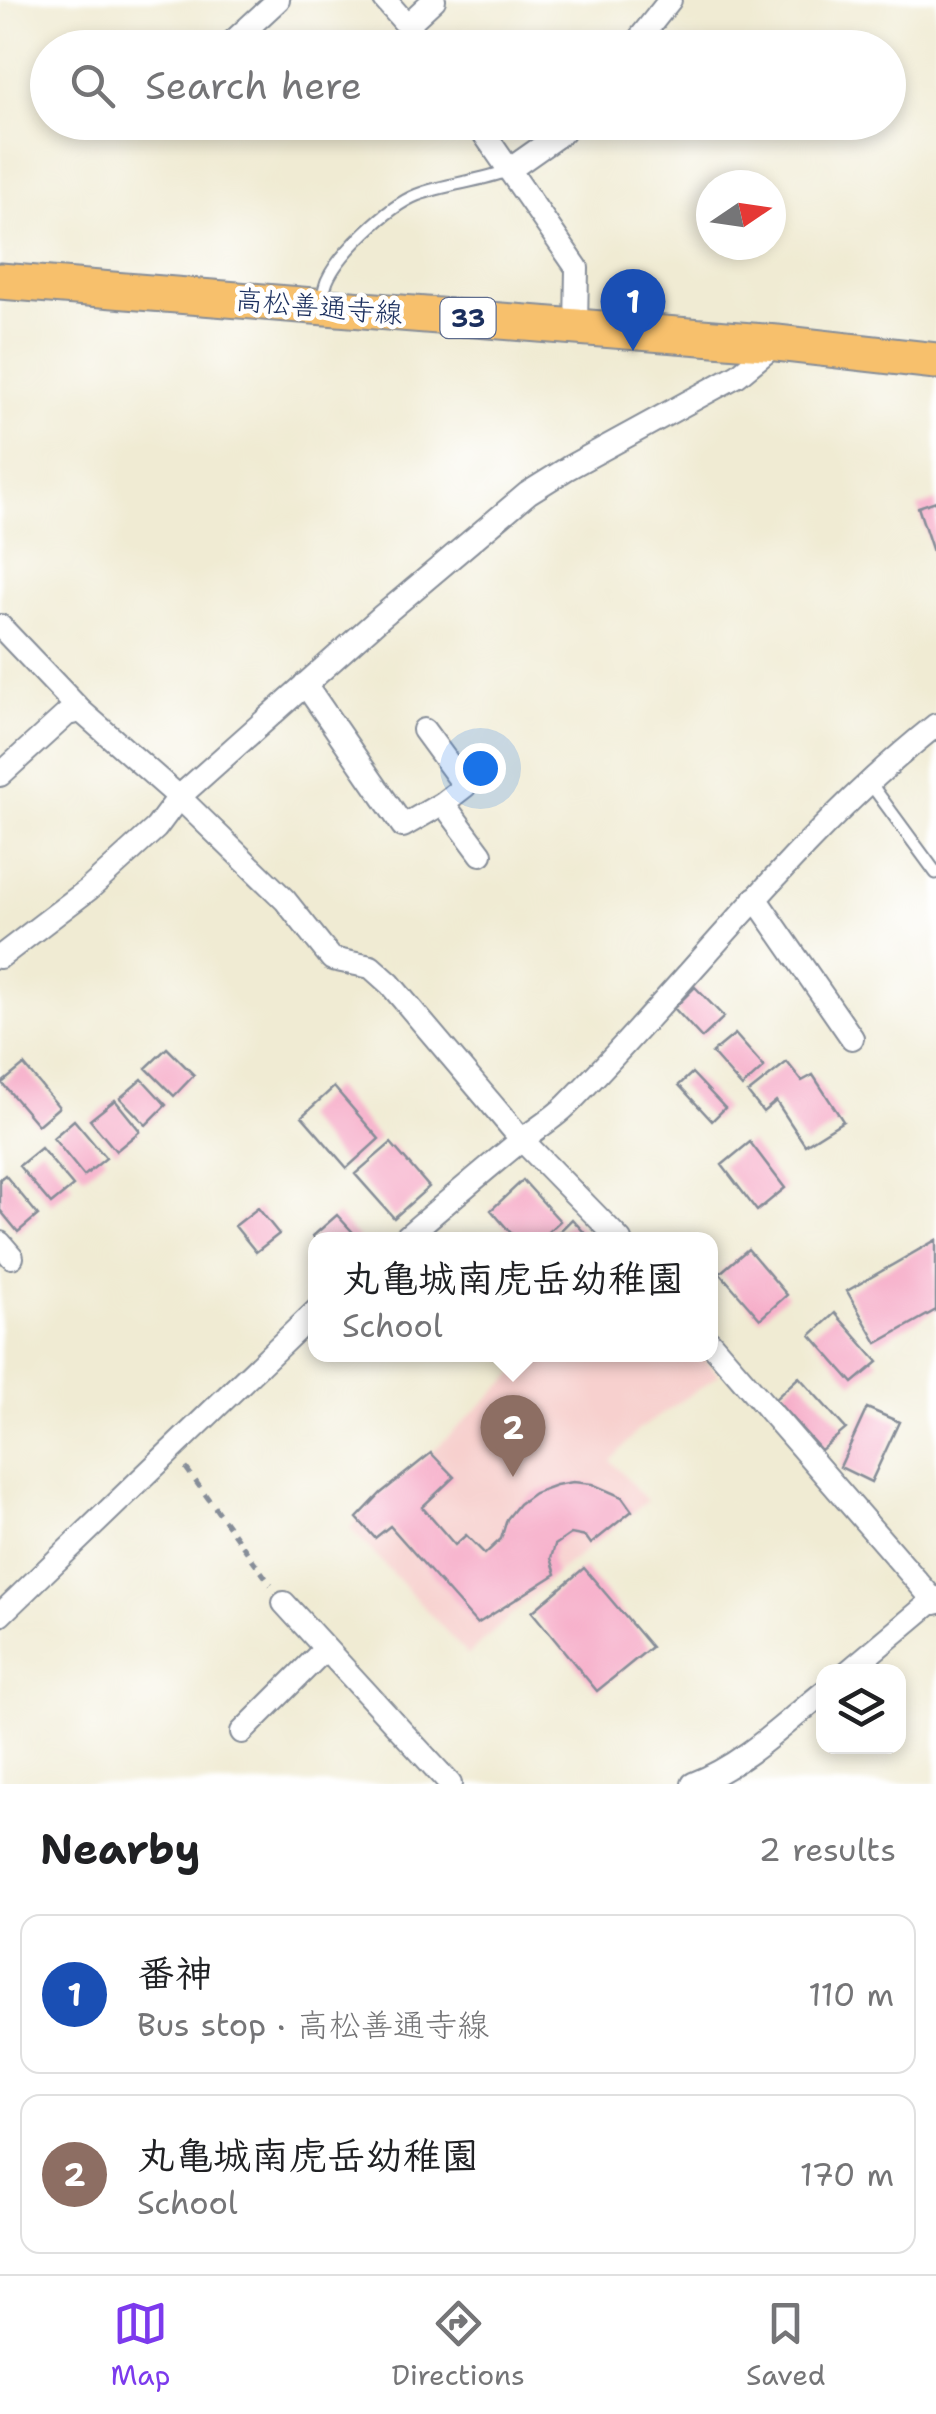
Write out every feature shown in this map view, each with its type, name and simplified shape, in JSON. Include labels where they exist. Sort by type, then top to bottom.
[{"type":"main road","name":"高松善通寺線","points":[[0,281],[777,342],[936,360]]},
{"type":"street","points":[[246,30],[278,0]]},
{"type":"street","points":[[385,0],[411,30]]},
{"type":"street","points":[[408,25],[434,0]]},
{"type":"street","points":[[646,30],[670,0]]},
{"type":"street","points":[[488,140],[577,268],[576,327]]},
{"type":"street","points":[[509,170],[552,140]]},
{"type":"street","points":[[0,958],[89,889],[156,828],[179,797],[380,617],[528,493],[738,375],[777,342]]},
{"type":"street","points":[[0,626],[81,711],[179,797],[285,900],[332,959],[371,967],[390,984],[522,1140],[612,1232]]},
{"type":"street","points":[[305,684],[403,826],[465,786],[424,730]]},
{"type":"street","points":[[0,775],[67,714],[81,711]]},
{"type":"street","points":[[412,1232],[564,1108],[755,898],[898,756],[936,725]]},
{"type":"street","points":[[443,803],[481,854]]},
{"type":"street","points":[[755,898],[852,1038]]},
{"type":"street","points":[[0,1615],[308,1320]]},
{"type":"street","points":[[718,1351],[935,1600],[858,1664]]},
{"type":"street","points":[[284,1604],[450,1784]]},
{"type":"street","points":[[242,1732],[325,1649]]},
{"type":"street","points":[[693,1784],[745,1756],[816,1698]]},
{"type":"lane","points":[[320,306],[328,280],[340,260],[393,208],[419,194],[509,170]]},
{"type":"lane","points":[[870,783],[936,872]]},
{"type":"path","points":[[172,1448],[284,1604]]},
{"type":"shaded area","points":[[527,1362],[707,1362],[719,1375],[637,1431],[611,1461],[647,1501],[556,1574],[468,1655],[350,1528],[381,1493],[431,1453]]},
{"type":"building","points":[[936,501],[936,558],[935,558],[918,507]]},
{"type":"building","points":[[695,987],[724,1017],[702,1038],[674,1008]]},
{"type":"building","points":[[735,1034],[764,1067],[742,1087],[712,1053]]},
{"type":"building","points":[[167,1048],[194,1075],[174,1096],[146,1068]]},
{"type":"building","points":[[787,1062],[802,1081],[813,1075],[843,1121],[805,1145],[776,1101],[763,1112],[748,1093]]},
{"type":"building","points":[[24,1065],[59,1107],[38,1125],[2,1083]]},
{"type":"building","points":[[692,1073],[725,1108],[712,1121],[679,1085]]},
{"type":"building","points":[[142,1079],[166,1105],[146,1125],[120,1098]]},
{"type":"building","points":[[334,1087],[379,1139],[347,1168],[302,1116]]},
{"type":"building","points":[[115,1100],[140,1131],[116,1151],[90,1120]]},
{"type":"building","points":[[74,1120],[106,1158],[84,1176],[53,1138]]},
{"type":"building","points":[[750,1142],[785,1188],[757,1211],[722,1165]]},
{"type":"building","points":[[391,1143],[429,1187],[394,1218],[355,1174]]},
{"type":"building","points":[[41,1148],[73,1186],[51,1204],[19,1166]]},
{"type":"building","points":[[5,1175],[38,1215],[18,1232],[0,1210],[0,1179]]},
{"type":"building","points":[[523,1180],[560,1221],[548,1232],[510,1232],[491,1210]]},
{"type":"building","points":[[258,1208],[279,1234],[256,1252],[235,1226]]},
{"type":"building","points":[[337,1215],[353,1232],[318,1232]]},
{"type":"building","points":[[572,1219],[584,1232],[559,1232]]},
{"type":"building","points":[[936,1240],[936,1310],[877,1343],[847,1291]]},
{"type":"building","points":[[748,1249],[787,1295],[760,1319],[720,1273]]},
{"type":"building","points":[[835,1313],[878,1362],[853,1383],[811,1335]]},
{"type":"building","points":[[799,1377],[846,1429],[821,1450],[775,1399]]},
{"type":"building","points":[[867,1408],[899,1422],[871,1482],[840,1467]]},
{"type":"building","points":[[431,1453],[454,1477],[422,1507],[455,1545],[466,1535],[485,1554],[501,1539],[507,1519],[519,1504],[556,1485],[592,1484],[622,1497],[632,1511],[591,1544],[586,1537],[571,1534],[555,1545],[551,1558],[556,1574],[477,1624],[390,1526],[375,1538],[357,1518]]},
{"type":"building","points":[[584,1568],[651,1647],[597,1691],[532,1612]]},
{"type":"place","name":"番神","points":[[633,351]]},
{"type":"place","name":"丸亀城南虎岳幼稚園","points":[[513,1477]]}]
